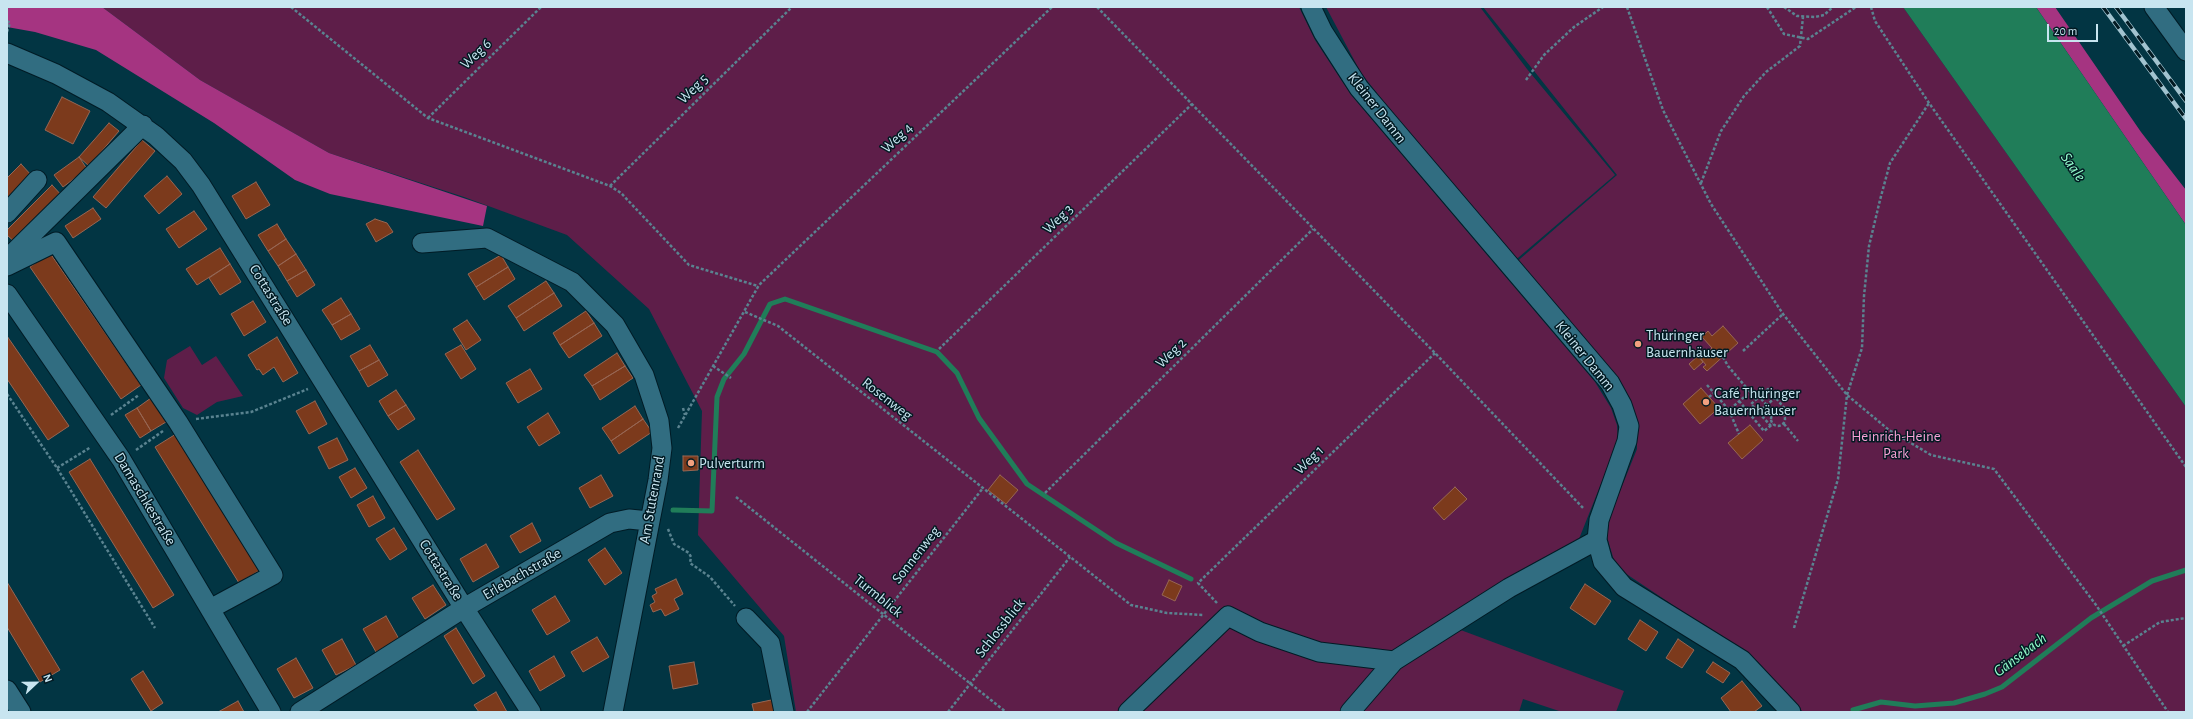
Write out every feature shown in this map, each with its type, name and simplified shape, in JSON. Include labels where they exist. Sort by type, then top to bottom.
[{"type":"street","name":"Kleiner Damm","points":[[1311,7],[1323,32],[1359,88],[1610,382],[1622,405],[1629,426],[1627,441],[1599,520],[1597,540],[1602,562],[1624,587],[1742,660],[1791,712]]},
{"type":"street","points":[[2154,7],[2186,51]]},
{"type":"street","name":"Cottastraße","points":[[7,53],[56,74],[108,102],[143,126],[183,161],[201,184],[464,608]]},
{"type":"street","points":[[7,259],[143,126]]},
{"type":"street","points":[[7,213],[37,180]]},
{"type":"street","name":"Am Stutenrand","points":[[422,243],[487,238],[572,282],[615,325],[644,375],[659,421],[662,448],[658,480],[613,712]]},
{"type":"street","points":[[7,266],[56,242],[178,422],[273,575],[210,609]]},
{"type":"street","name":"Damaschkestraße","points":[[7,294],[121,459],[271,712]]},
{"type":"street","name":"Erlebachstraße","points":[[300,712],[464,608],[610,523],[629,519],[649,521]]},
{"type":"street","points":[[1350,712],[1394,661],[1509,588],[1597,540]]},
{"type":"street","points":[[464,608],[532,712]]},
{"type":"street","points":[[1128,712],[1228,616],[1260,632],[1319,652],[1394,661]]},
{"type":"street","points":[[746,618],[770,642],[784,712]]},
{"type":"street","points":[[7,690],[21,712]]},
{"type":"path","name":"Weg 6","points":[[428,118],[541,7]]},
{"type":"path","name":"Weg 5","points":[[610,186],[792,7]]},
{"type":"path","name":"Weg 4","points":[[683,408],[685,415],[745,312],[758,286],[1052,7]]},
{"type":"path","points":[[1097,7],[1435,353],[1589,515],[1599,520]]},
{"type":"path","points":[[1526,80],[1544,55],[1574,27],[1603,7]]},
{"type":"path","points":[[1627,7],[1663,110],[1700,183],[1711,204],[1783,314],[1847,396],[1890,430],[1930,455],[1994,469],[2096,605],[2122,646],[2168,712]]},
{"type":"path","points":[[1767,7],[1784,34],[1808,39],[1856,7]]},
{"type":"path","points":[[1784,7],[1789,12],[1803,18],[1815,18],[1824,15],[1833,7]]},
{"type":"path","points":[[1871,7],[1875,21],[1930,103],[2186,467]]},
{"type":"path","points":[[293,8],[428,118],[610,186],[621,193],[690,265],[758,286]]},
{"type":"path","points":[[1700,183],[1726,122],[1744,96],[1766,72],[1800,46],[1803,18]]},
{"type":"path","points":[[7,21],[10,23],[7,32]]},
{"type":"path","points":[[1794,628],[1838,479],[1847,396],[1862,348],[1864,296],[1869,246],[1884,185],[1890,163],[1930,103]]},
{"type":"path","name":"Weg 3","points":[[940,349],[1192,104]]},
{"type":"path","name":"Weg 2","points":[[1044,493],[1314,229]]},
{"type":"path","name":"Rosenweg","points":[[745,312],[778,326],[1131,605],[1167,613],[1197,614]]},
{"type":"path","points":[[1743,351],[1783,314]]},
{"type":"path","name":"Weg 1","points":[[1228,616],[1198,583],[1435,353]]},
{"type":"path","points":[[1723,357],[1728,366],[1750,392]]},
{"type":"path","points":[[713,366],[731,378]]},
{"type":"path","points":[[121,459],[188,415],[196,419],[251,412],[325,382]]},
{"type":"path","points":[[1707,385],[1729,410],[1739,434]]},
{"type":"path","points":[[57,468],[153,386]]},
{"type":"path","points":[[1783,415],[1787,411],[1768,389],[1751,404],[1772,425],[1778,427],[1784,424]]},
{"type":"path","points":[[1729,410],[1753,390],[1774,414]]},
{"type":"path","points":[[7,394],[57,468],[155,628]]},
{"type":"path","points":[[1710,397],[1714,394]]},
{"type":"path","points":[[1758,412],[1775,398]]},
{"type":"path","points":[[1739,401],[1764,431],[1772,425]]},
{"type":"path","points":[[1772,425],[1771,418],[1774,414],[1779,412],[1785,419],[1784,424],[1798,441]]},
{"type":"path","name":"Sonnenweg","points":[[808,712],[983,488]]},
{"type":"path","name":"Turmblick","points":[[736,497],[1006,712]]},
{"type":"path","points":[[668,526],[668,532],[674,544],[689,553],[691,557],[690,563],[710,577],[746,618]]},
{"type":"path","name":"Schlossblick","points":[[948,712],[1070,557]]},
{"type":"path","points":[[2122,646],[2160,622],[2186,618]]},
{"type":"green space","points":[[102,7],[1299,7],[1315,40],[1351,95],[1595,382],[1611,408],[1617,425],[1618,441],[1571,559],[1458,629],[1624,691],[1616,712],[1562,712],[1523,699],[1519,712],[796,712],[784,636],[698,535],[702,411],[649,309],[567,235],[464,197],[329,153],[200,80]]},
{"type":"green space","points":[[1326,7],[1480,7],[1527,69],[1615,175],[1512,263],[1361,73]]},
{"type":"green space","name":"Heinrich-Heine Park","points":[[1483,7],[1903,7],[2186,407],[2186,712],[1803,712],[1758,662],[1616,567],[1607,537],[1610,516],[1637,449],[1637,422],[1513,265],[1617,175]]},
{"type":"green space","points":[[190,346],[202,365],[216,356],[243,396],[217,402],[197,415],[183,408],[164,378],[167,360]]},
{"type":"shaded area","points":[[7,7],[102,7],[200,80],[329,153],[487,206],[483,226],[330,194],[295,180],[214,123],[96,50],[35,32],[7,27]]},
{"type":"shaded area","points":[[2036,7],[2055,7],[2141,132],[2186,190],[2186,225]]},
{"type":"water","name":"Saale","points":[[1903,7],[2036,7],[2186,225],[2186,407]]},
{"type":"building","points":[[62,97],[90,111],[73,144],[45,130]]},
{"type":"building","points":[[109,123],[119,131],[89,166],[79,157]]},
{"type":"building","points":[[142,140],[155,151],[106,208],[93,197]]},
{"type":"building","points":[[79,157],[87,169],[63,187],[54,175]]},
{"type":"building","points":[[21,164],[32,176],[7,201],[7,178]]},
{"type":"building","points":[[167,176],[182,194],[159,214],[144,196]]},
{"type":"building","points":[[256,182],[270,205],[246,219],[232,196]]},
{"type":"building","points":[[52,185],[64,198],[18,245],[7,235],[7,230]]},
{"type":"building","points":[[93,208],[101,219],[73,238],[65,226]]},
{"type":"building","points":[[194,211],[207,229],[179,248],[166,229]]},
{"type":"building","points":[[375,219],[387,223],[393,232],[376,242],[366,224]]},
{"type":"building","points":[[277,224],[286,239],[268,251],[258,235]]},
{"type":"building","points":[[286,239],[296,254],[278,266],[268,251]]},
{"type":"building","points":[[220,248],[230,264],[197,285],[186,269]]},
{"type":"building","points":[[50,253],[141,385],[121,399],[30,267]]},
{"type":"building","points":[[296,254],[306,270],[287,281],[278,266]]},
{"type":"building","points":[[501,255],[508,267],[476,287],[468,274]]},
{"type":"building","points":[[230,264],[241,282],[220,295],[209,278]]},
{"type":"building","points":[[508,267],[515,279],[484,300],[476,287]]},
{"type":"building","points":[[306,270],[315,285],[297,297],[287,281]]},
{"type":"building","points":[[546,281],[554,293],[516,318],[508,306]]},
{"type":"building","points":[[554,293],[562,306],[524,331],[516,318]]},
{"type":"building","points":[[341,298],[351,314],[332,325],[322,310]]},
{"type":"building","points":[[253,301],[266,322],[244,336],[231,314]]},
{"type":"building","points":[[586,311],[594,323],[560,345],[553,333]]},
{"type":"building","points":[[351,314],[360,329],[341,340],[332,325]]},
{"type":"building","points":[[467,320],[481,340],[466,350],[453,329]]},
{"type":"building","points":[[594,323],[602,336],[569,358],[560,345]]},
{"type":"building","points":[[1723,326],[1738,343],[1707,371],[1703,367],[1706,365],[1701,359],[1712,348],[1702,337],[1708,331],[1712,336]]},
{"type":"building","points":[[7,336],[69,426],[48,440],[7,379]]},
{"type":"building","points":[[277,337],[298,373],[283,382],[274,367],[263,375],[259,369],[257,370],[248,355]]},
{"type":"building","points":[[370,345],[379,360],[359,371],[350,356]]},
{"type":"building","points":[[461,345],[476,369],[461,379],[445,354]]},
{"type":"building","points":[[617,353],[625,366],[592,386],[584,375]]},
{"type":"building","points":[[1698,356],[1703,362],[1694,370],[1689,364]]},
{"type":"building","points":[[379,360],[388,375],[368,387],[359,371]]},
{"type":"building","points":[[625,366],[633,378],[600,400],[592,386]]},
{"type":"building","points":[[530,369],[542,389],[518,403],[506,383]]},
{"type":"building","points":[[1701,388],[1719,408],[1700,424],[1683,404]]},
{"type":"building","points":[[396,390],[406,405],[388,416],[379,401]]},
{"type":"building","points":[[151,398],[166,422],[151,431],[137,408]]},
{"type":"building","points":[[315,401],[327,424],[309,434],[296,411]]},
{"type":"building","points":[[406,405],[415,419],[398,430],[388,416]]},
{"type":"building","points":[[635,406],[643,419],[611,441],[602,428]]},
{"type":"building","points":[[137,408],[151,431],[140,438],[125,415]]},
{"type":"building","points":[[548,413],[560,433],[539,446],[527,427]]},
{"type":"building","points":[[643,419],[652,432],[619,454],[611,441]]},
{"type":"building","points":[[1750,425],[1763,440],[1742,459],[1728,443]]},
{"type":"building","points":[[176,434],[260,570],[239,583],[155,447]]},
{"type":"building","points":[[337,438],[348,460],[329,469],[318,447]]},
{"type":"building","points":[[418,450],[455,509],[437,520],[400,462]]},
{"type":"building","name":"Pulverturm","points":[[683,456],[698,456],[698,470],[683,471]]},
{"type":"building","points":[[90,459],[174,595],[153,608],[69,472]]},
{"type":"building","points":[[355,468],[367,488],[351,498],[339,477]]},
{"type":"building","points":[[601,475],[613,496],[590,508],[579,488]]},
{"type":"building","points":[[1000,475],[1018,490],[1006,504],[988,490]]},
{"type":"building","points":[[1455,487],[1467,499],[1444,520],[1433,508]]},
{"type":"building","points":[[373,496],[385,518],[369,527],[357,505]]},
{"type":"building","points":[[532,523],[541,541],[520,553],[510,536]]},
{"type":"building","points":[[394,528],[407,549],[390,560],[376,539]]},
{"type":"building","points":[[486,544],[499,567],[473,582],[460,559]]},
{"type":"building","points":[[605,548],[622,573],[605,585],[588,560]]},
{"type":"building","points":[[676,579],[683,594],[674,599],[679,609],[665,616],[661,609],[653,612],[650,605],[655,602],[652,596],[657,593],[655,589]]},
{"type":"building","points":[[1169,580],[1182,586],[1175,601],[1162,595]]},
{"type":"building","points":[[7,582],[60,670],[40,682],[7,627]]},
{"type":"building","points":[[1585,584],[1611,601],[1595,625],[1570,608]]},
{"type":"building","points":[[433,585],[446,605],[425,619],[412,598]]},
{"type":"building","points":[[555,596],[570,621],[547,635],[532,610]]},
{"type":"building","points":[[386,616],[399,639],[376,652],[363,629]]},
{"type":"building","points":[[1640,620],[1658,632],[1646,651],[1628,639]]},
{"type":"building","points":[[456,628],[485,676],[473,684],[444,636]]},
{"type":"building","points":[[597,637],[609,657],[583,672],[571,652]]},
{"type":"building","points":[[342,639],[356,665],[336,675],[322,650]]},
{"type":"building","points":[[1678,639],[1694,650],[1682,668],[1666,658]]},
{"type":"building","points":[[554,656],[565,676],[540,691],[529,671]]},
{"type":"building","points":[[296,658],[313,688],[294,698],[277,669]]},
{"type":"building","points":[[694,662],[698,684],[673,689],[669,666]]},
{"type":"building","points":[[1713,662],[1730,673],[1723,683],[1706,672]]},
{"type":"building","points":[[143,671],[163,703],[151,711],[131,679]]},
{"type":"building","points":[[1742,681],[1762,706],[1754,712],[1731,712],[1721,698]]},
{"type":"building","points":[[496,692],[507,712],[479,712],[474,705]]},
{"type":"building","points":[[776,699],[779,712],[754,712],[752,704]]},
{"type":"building","points":[[238,701],[244,712],[218,712]]},
{"type":"waterway","points":[[673,510],[712,511],[717,397],[724,379],[744,354],[770,304],[785,299],[937,352],[957,373],[979,418],[1027,484],[1116,543],[1191,579]]},
{"type":"waterway","name":"Gänsebach","points":[[1853,710],[1881,702],[1915,706],[1954,703],[1985,694],[2002,687],[2091,618],[2152,581],[2186,570]]},
{"type":"railway","points":[[2103,7],[2186,119]]},
{"type":"railway","points":[[2116,7],[2186,101]]},
{"type":"place","name":"Thüringer Bauernhäuser","points":[[1638,344]]},
{"type":"place","name":"Café Thüringer Bauernhäuser","points":[[1706,402]]},
{"type":"place","name":"Pulverturm","points":[[691,463]]}]
